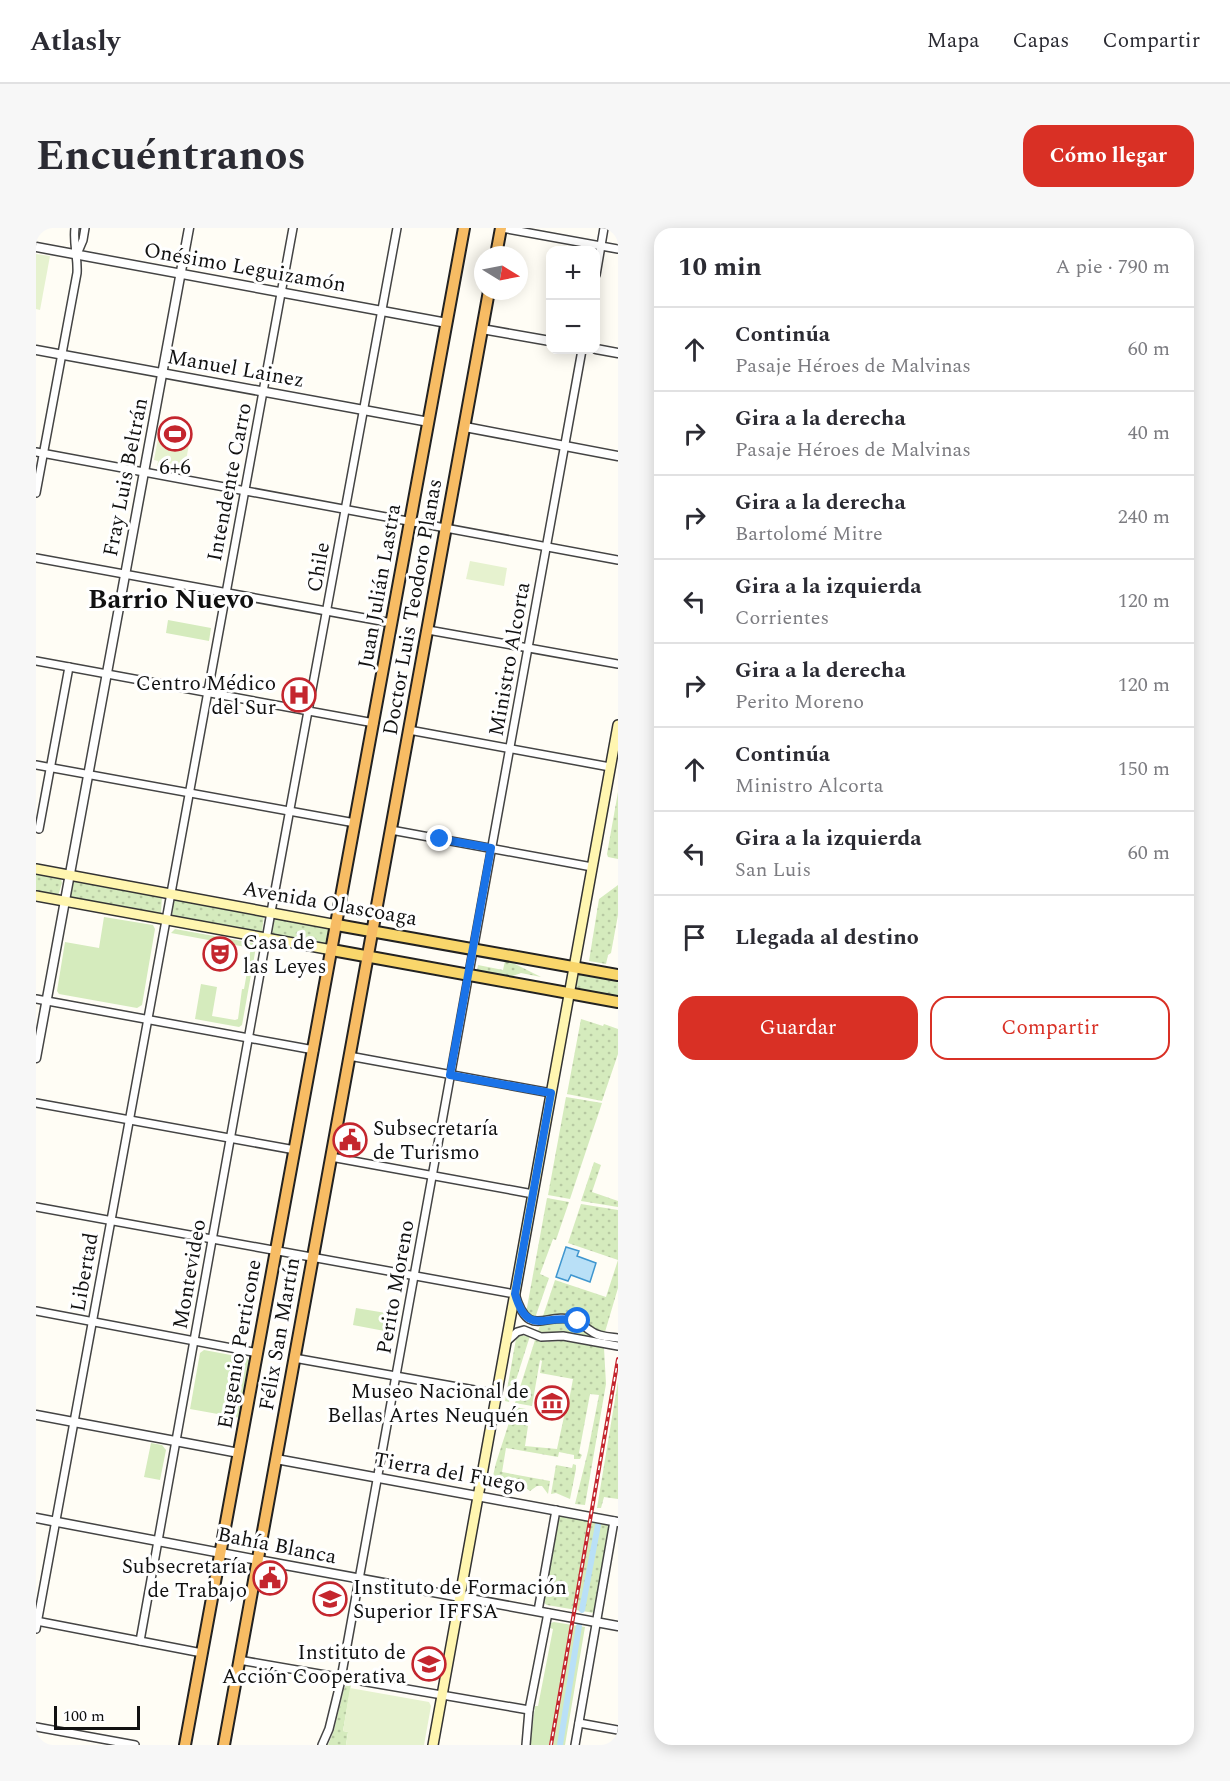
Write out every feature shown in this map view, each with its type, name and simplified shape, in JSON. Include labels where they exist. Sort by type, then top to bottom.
[{"type":"highway","name":"Juan Julián Lastra","points":[[332,950],[464,228]]},
{"type":"highway","points":[[498,246],[501,228]]},
{"type":"highway","name":"Doctor Luis Teodoro Planas","points":[[372,931],[487,300]]},
{"type":"highway","name":"Félix San Martín","points":[[224,1745],[372,931]]},
{"type":"highway","name":"Eugenio Perticone","points":[[185,1745],[332,950]]},
{"type":"main road","points":[[434,1745],[618,725]]},
{"type":"main road","name":"Avenida Olascoaga","points":[[36,869],[618,975]]},
{"type":"main road","points":[[36,897],[618,1002]]},
{"type":"street","points":[[36,493],[40,453],[62,355],[77,273],[75,228]]},
{"type":"street","points":[[77,254],[85,228]]},
{"type":"street","name":"Fray Luis Beltrán","points":[[36,1058],[189,228]]},
{"type":"street","name":"Intendente Carro","points":[[165,920],[293,228]]},
{"type":"street","name":"Chile","points":[[271,912],[397,228]]},
{"type":"street","points":[[501,228],[618,249]]},
{"type":"street","points":[[551,237],[552,228]]},
{"type":"street","points":[[600,252],[604,228]]},
{"type":"street","name":"Onésimo Leguizamón","points":[[36,247],[447,322]]},
{"type":"street","points":[[482,329],[546,340]]},
{"type":"street","name":"Manuel Lainez","points":[[36,350],[429,422]]},
{"type":"street","points":[[600,350],[618,354]]},
{"type":"street","name":"Ministro Alcorta","points":[[468,975],[581,354]]},
{"type":"street","points":[[465,427],[618,456]]},
{"type":"street","points":[[40,453],[618,561]]},
{"type":"street","points":[[36,558],[392,623]]},
{"type":"street","points":[[428,630],[618,664]]},
{"type":"street","points":[[36,661],[374,723]]},
{"type":"street","points":[[39,829],[69,667]]},
{"type":"street","points":[[409,730],[610,767]]},
{"type":"street","points":[[36,765],[355,823]]},
{"type":"street","points":[[391,830],[592,867]]},
{"type":"street","name":"Montevideo","points":[[140,1641],[271,912]]},
{"type":"street","name":"Libertad","points":[[36,1624],[165,920]]},
{"type":"street","name":"Perito Moreno","points":[[322,1745],[331,1723],[341,1678],[468,975]]},
{"type":"street","points":[[36,999],[314,1050]]},
{"type":"street","points":[[349,1056],[551,1093]]},
{"type":"street","points":[[36,1103],[295,1150]]},
{"type":"street","points":[[331,1157],[533,1194]]},
{"type":"street","points":[[36,1207],[515,1294],[522,1312],[530,1319],[572,1319],[596,1334],[618,1338]]},
{"type":"street","points":[[36,1311],[258,1353]]},
{"type":"street","points":[[506,1342],[517,1332],[524,1330],[543,1337],[563,1336],[618,1346]]},
{"type":"street","points":[[294,1358],[497,1394]]},
{"type":"street","points":[[36,1415],[239,1453]]},
{"type":"street","name":"Tierra del Fuego","points":[[276,1459],[616,1521]]},
{"type":"street","points":[[538,1611],[556,1510]]},
{"type":"street","name":"Bahía Blanca","points":[[36,1518],[618,1626]]},
{"type":"street","points":[[575,1745],[616,1521]]},
{"type":"street","points":[[526,1745],[530,1710],[548,1613]]},
{"type":"street","points":[[36,1624],[202,1653]]},
{"type":"street","points":[[239,1660],[530,1710]]},
{"type":"street","points":[[579,1723],[618,1730]]},
{"type":"street","points":[[36,1727],[135,1745]]},
{"type":"green space","points":[[36,254],[50,256],[40,310],[36,309]]},
{"type":"green space","points":[[161,423],[192,428],[185,466],[162,462],[161,466],[157,466],[158,461],[154,460]]},
{"type":"green space","points":[[470,561],[507,568],[504,586],[466,579]]},
{"type":"green space","points":[[168,620],[211,628],[209,641],[166,633]]},
{"type":"green space","points":[[618,792],[618,859],[608,857],[607,854]]},
{"type":"green space","points":[[36,873],[61,879],[58,896],[36,893]]},
{"type":"green space","points":[[74,880],[162,896],[161,913],[160,915],[70,899]]},
{"type":"green space","points":[[618,885],[618,915],[611,953],[608,955],[606,964],[589,961],[599,899]]},
{"type":"green space","points":[[177,898],[264,915],[262,932],[261,934],[172,918],[173,901]]},
{"type":"green space","points":[[104,917],[153,925],[155,929],[142,1005],[137,1008],[59,994],[57,991],[65,942],[99,948]]},
{"type":"green space","points":[[275,917],[330,926],[328,946],[272,935]]},
{"type":"green space","points":[[175,929],[253,943],[256,947],[242,1025],[239,1027],[195,1019],[201,984],[217,987],[212,1016],[238,1019],[242,989],[244,989],[251,964],[248,964],[251,948],[171,933]]},
{"type":"green space","points":[[505,961],[541,977],[521,973],[510,977],[477,971],[478,965],[503,970]]},
{"type":"green space","points":[[579,973],[618,978],[618,999],[576,989]]},
{"type":"green space","points":[[581,1019],[618,1029],[618,1054],[602,1101],[567,1094]]},
{"type":"green space","points":[[566,1097],[602,1103],[570,1199],[548,1195]]},
{"type":"green space","points":[[594,1162],[601,1165],[592,1192],[618,1201],[618,1207],[581,1201]]},
{"type":"green space","points":[[547,1198],[569,1202],[556,1240],[553,1239],[540,1274],[549,1278],[535,1318],[526,1313]]},
{"type":"green space","points":[[581,1204],[618,1210],[618,1260],[568,1243]]},
{"type":"green space","points":[[618,1260],[618,1288],[605,1332],[594,1329],[576,1316],[543,1316],[555,1280],[606,1297]]},
{"type":"green space","points":[[356,1308],[398,1315],[395,1333],[353,1325]]},
{"type":"green space","points":[[570,1321],[618,1340],[618,1345],[537,1334],[541,1323]]},
{"type":"green space","points":[[520,1335],[530,1336],[509,1402],[505,1401],[516,1339]]},
{"type":"green space","points":[[535,1340],[563,1341],[604,1348],[606,1384],[585,1505],[575,1504],[599,1395],[590,1394],[579,1453],[582,1455],[580,1459],[574,1459],[574,1455],[559,1452],[558,1457],[506,1448],[502,1472],[550,1481],[548,1494],[542,1486],[537,1486],[530,1491],[523,1486],[512,1486],[505,1479],[493,1476],[514,1407],[526,1409],[524,1425],[528,1426],[525,1446],[557,1449],[573,1379],[540,1373],[542,1361],[540,1360],[532,1406],[515,1403]]},
{"type":"green space","points":[[204,1350],[247,1358],[250,1362],[240,1418],[190,1409],[200,1353]]},
{"type":"green space","points":[[618,1381],[618,1499],[604,1497],[601,1508],[597,1508]]},
{"type":"green space","points":[[151,1443],[162,1445],[166,1450],[160,1480],[144,1477]]},
{"type":"green space","points":[[573,1464],[576,1465],[576,1469],[570,1499],[556,1493],[551,1494],[556,1465],[572,1468]]},
{"type":"green space","points":[[561,1516],[610,1526],[594,1613],[544,1603],[558,1520]]},
{"type":"green space","points":[[551,1623],[585,1627],[565,1745],[530,1745],[535,1706],[538,1706],[553,1629],[550,1628]]},
{"type":"green space","points":[[346,1685],[351,1685],[343,1731],[348,1732],[346,1745],[328,1745],[334,1730]]},
{"type":"green space","points":[[350,1688],[429,1702],[431,1706],[424,1745],[346,1745],[348,1732],[343,1731]]},
{"type":"water","points":[[566,1247],[579,1251],[577,1256],[596,1263],[590,1282],[571,1275],[568,1281],[556,1277]]},
{"type":"waterway","points":[[582,1610],[598,1525]]},
{"type":"waterway","points":[[560,1745],[579,1626]]},
{"type":"railway","points":[[551,1745],[618,1359]]},
{"type":"place","name":"6+6","points":[[175,434]]},
{"type":"place","name":"Centro Médico del Sur","points":[[299,695]]},
{"type":"place","name":"Casa de las Leyes","points":[[220,954]]},
{"type":"place","name":"Subsecretaría de Turismo","points":[[350,1140]]},
{"type":"place","name":"Museo Nacional de Bellas Artes Neuquén","points":[[552,1403]]},
{"type":"place","name":"Subsecretaría de Trabajo","points":[[270,1578]]},
{"type":"place","name":"Instituto de Formación Superior IFFSA","points":[[330,1599]]},
{"type":"place","name":"Instituto de Acción Cooperativa","points":[[429,1664]]},
{"type":"district","name":"Barrio Nuevo","points":[[171,599]]},
{"type":"route","points":[[440,839],[491,848],[450,1075],[551,1093],[515,1294],[525,1317],[536,1321],[572,1319],[578,1321]]}]
